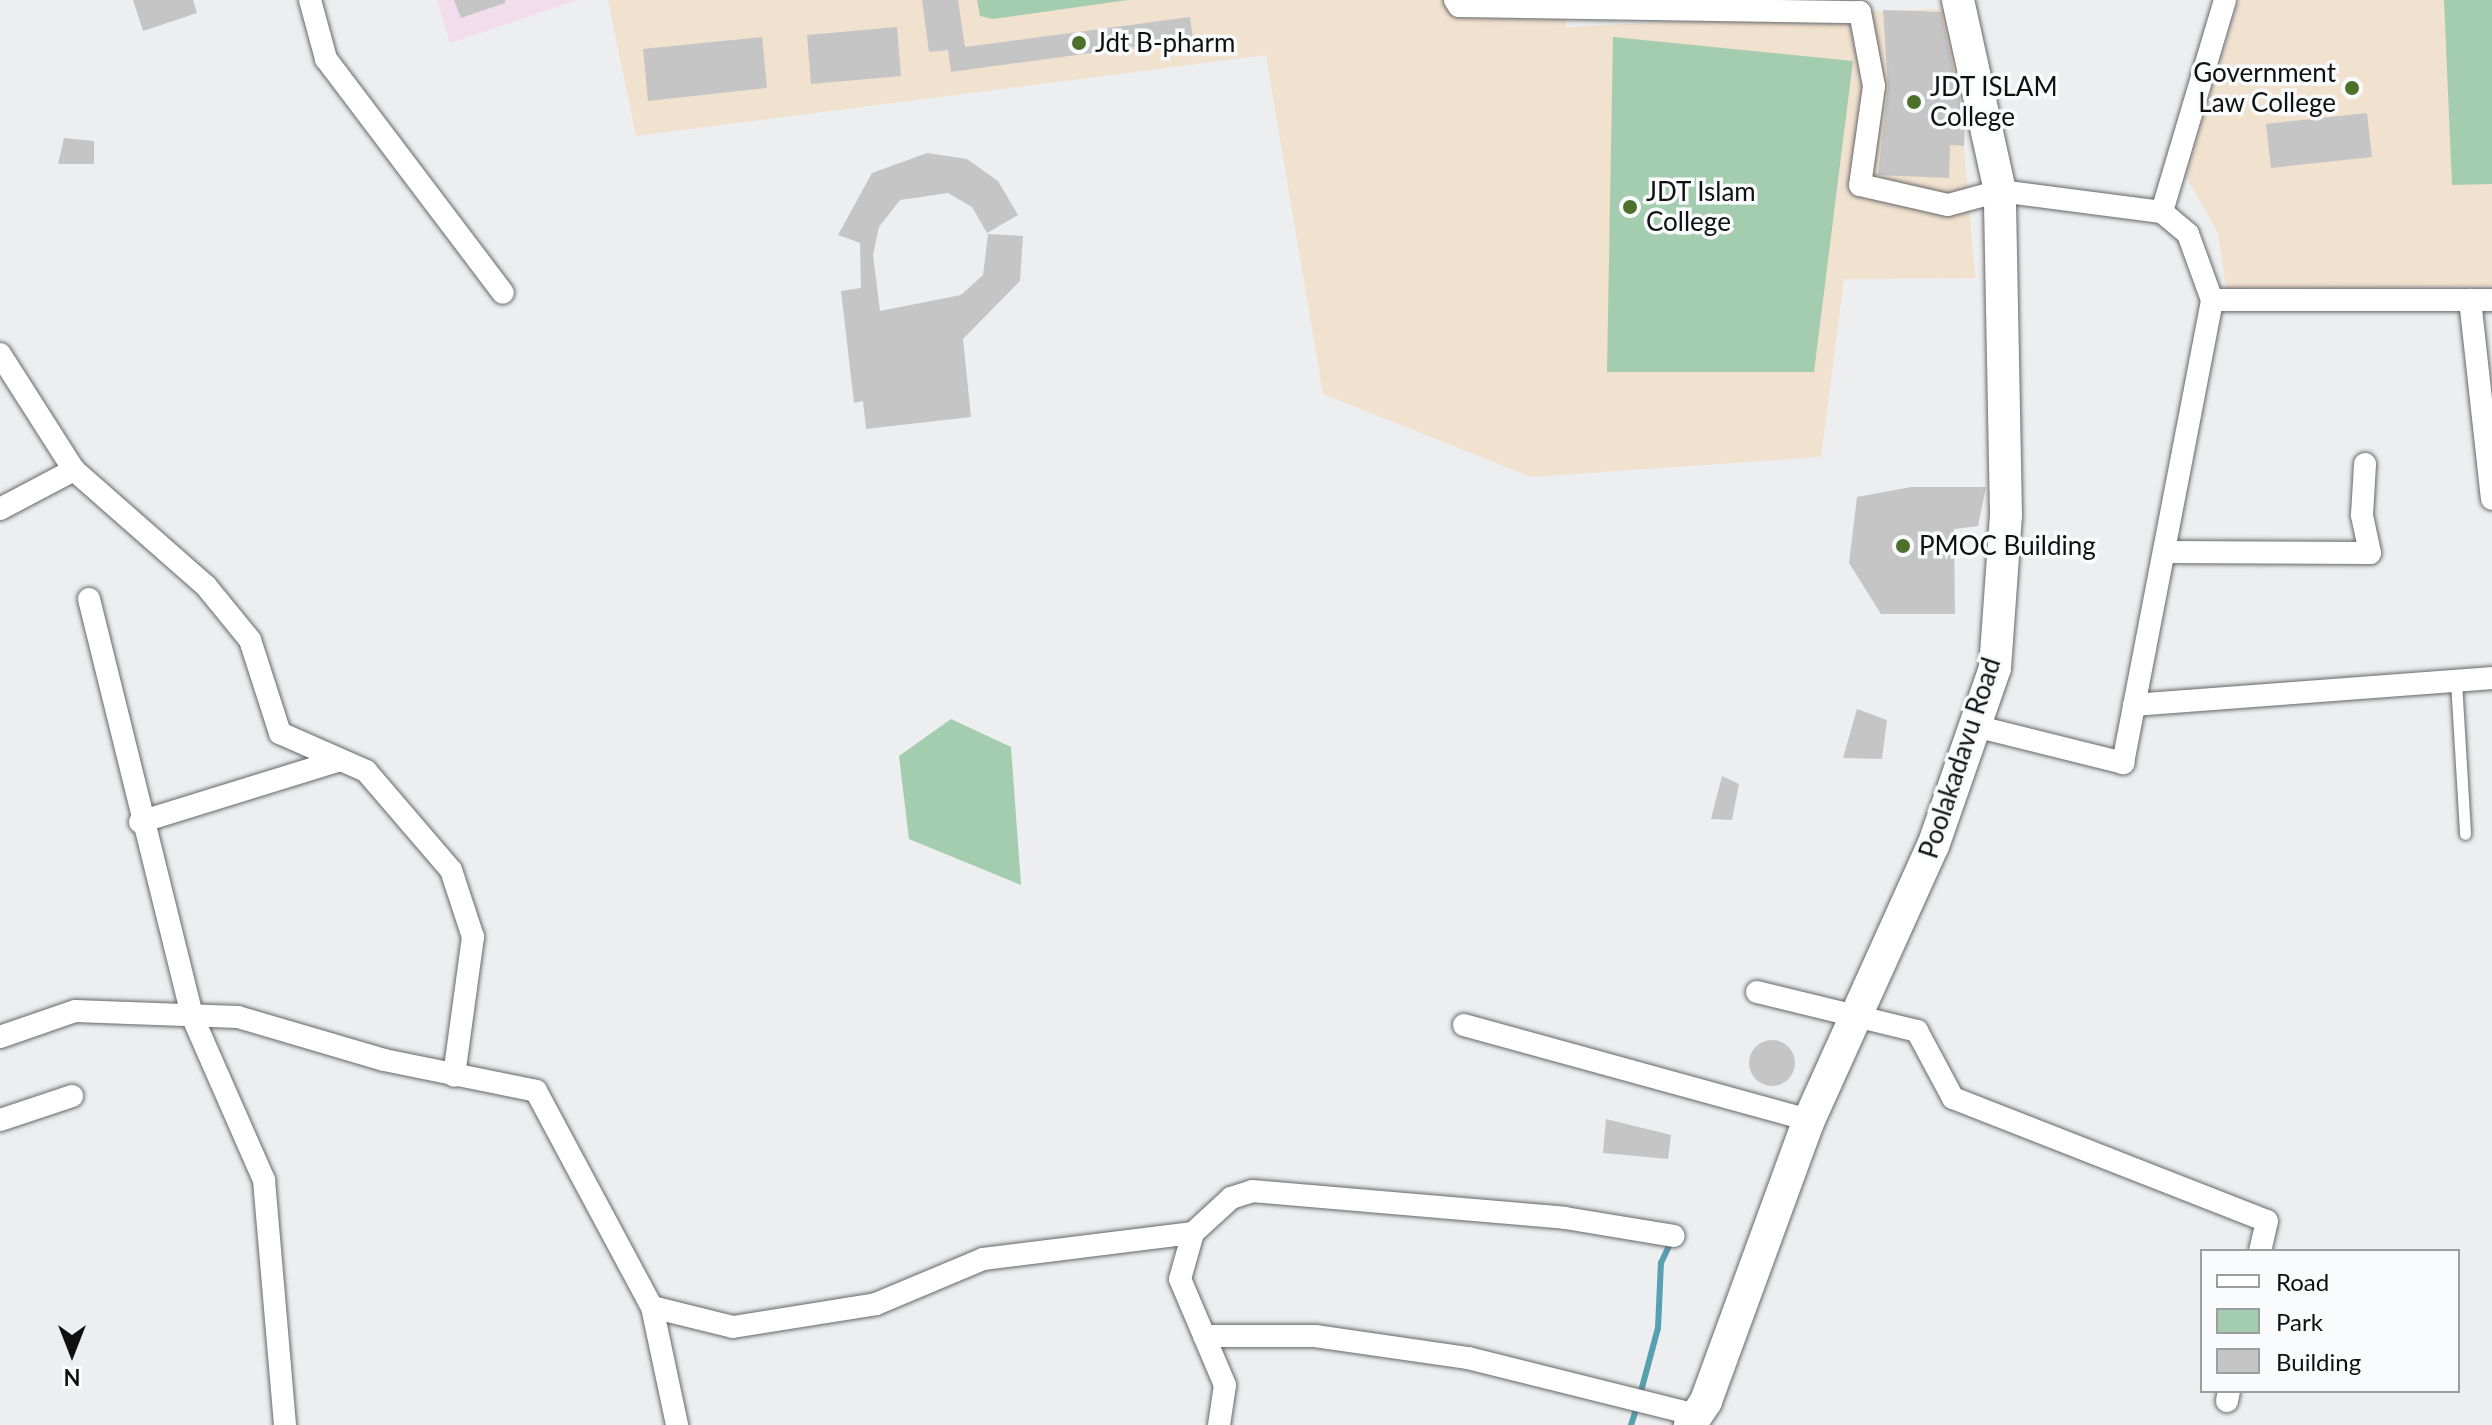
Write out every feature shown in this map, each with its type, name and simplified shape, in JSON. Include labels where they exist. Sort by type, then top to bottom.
[{"type":"street","points":[[310,0],[326,59],[503,293]]},
{"type":"street","points":[[1455,0],[1459,6],[1860,12],[1874,86],[1860,185],[1948,205],[2000,191],[2162,212],[2188,234],[2212,300],[2123,763],[1975,726]]},
{"type":"street","name":"Poolakadavu Road","points":[[1693,1420],[1809,1120],[1933,846],[1995,668],[2006,515],[2000,191],[1958,0]]},
{"type":"street","points":[[2162,212],[2225,0]]},
{"type":"street","points":[[2212,300],[2481,300],[2492,499]]},
{"type":"street","points":[[0,354],[74,470],[206,586],[250,640],[280,733],[366,771],[451,870],[473,937],[454,1076]]},
{"type":"street","points":[[2164,552],[2370,553],[2365,464]]},
{"type":"street","points":[[0,509],[74,470]]},
{"type":"street","points":[[89,599],[140,822],[192,1016],[264,1180],[285,1425]]},
{"type":"street","points":[[2134,705],[2492,678]]},
{"type":"street","points":[[140,822],[340,760]]},
{"type":"street","points":[[1757,992],[1855,1021],[1917,1031],[1953,1098],[2267,1221],[2260,1249]]},
{"type":"street","points":[[0,1037],[75,1011],[238,1017],[454,1076],[536,1091],[652,1307],[677,1425]]},
{"type":"street","points":[[1464,1025],[1809,1120]]},
{"type":"street","points":[[0,1120],[72,1096]]},
{"type":"street","points":[[1219,1425],[1225,1385],[1180,1279],[1193,1233],[1231,1198],[1252,1191],[1565,1218],[1674,1236]]},
{"type":"street","points":[[652,1307],[733,1327],[876,1304],[983,1259],[1193,1233]]},
{"type":"street","points":[[1204,1336],[1315,1336],[1468,1358],[1693,1420]]},
{"type":"lane","points":[[2456,681],[2465,834]]},
{"type":"shaded area","points":[[437,0],[578,0],[450,43]]},
{"type":"shaded area","name":"JDT Islam College","points":[[608,0],[1566,0],[1566,27],[1952,8],[1975,278],[1844,279],[1821,457],[1531,477],[1323,394],[1266,55],[636,136]]},
{"type":"shaded area","name":"Government Law College","points":[[2239,0],[2492,0],[2492,286],[2226,289],[2218,233],[2186,176]]},
{"type":"green space","points":[[977,0],[1128,0],[993,19],[980,16]]},
{"type":"green space","points":[[2444,0],[2492,0],[2492,184],[2452,185]]},
{"type":"green space","points":[[1613,37],[1853,61],[1814,372],[1607,372]]},
{"type":"green space","points":[[951,719],[1011,747],[1021,885],[909,839],[899,756]]},
{"type":"building","points":[[133,0],[193,0],[197,13],[143,31]]},
{"type":"building","points":[[454,0],[505,0],[505,3],[461,18]]},
{"type":"building","name":"Jdt B-pharm","points":[[922,0],[958,0],[965,47],[1190,17],[1193,39],[951,72],[948,50],[929,52]]},
{"type":"building","name":"JDT ISLAM College","points":[[1883,10],[1941,12],[1965,122],[1964,146],[1950,145],[1949,178],[1878,175],[1888,87]]},
{"type":"building","points":[[897,27],[901,76],[811,84],[807,35]]},
{"type":"building","points":[[762,37],[767,88],[648,101],[643,49]]},
{"type":"building","points":[[2367,113],[2372,157],[2271,168],[2266,124]]},
{"type":"building","points":[[64,138],[94,141],[94,164],[58,164]]},
{"type":"building","points":[[927,153],[967,159],[998,181],[1018,215],[987,233],[972,207],[948,193],[900,200],[879,227],[873,255],[880,311],[961,295],[983,275],[988,234],[1023,236],[1020,281],[963,339],[971,417],[866,429],[863,401],[854,403],[841,291],[861,288],[860,243],[838,235],[872,173]]},
{"type":"building","name":"PMOC Building","points":[[1911,487],[1986,487],[1978,526],[1954,529],[1955,614],[1881,614],[1849,563],[1857,497]]},
{"type":"building","points":[[1857,709],[1887,720],[1882,759],[1843,758]]},
{"type":"building","points":[[1722,776],[1739,784],[1732,820],[1711,819]]},
{"type":"building","points":[[1772,1040],[1788,1047],[1795,1063],[1788,1079],[1772,1086],[1756,1079],[1749,1063],[1756,1047]]},
{"type":"building","points":[[1606,1119],[1671,1135],[1668,1159],[1603,1153]]},
{"type":"waterway","points":[[1640,1395],[1658,1328],[1661,1263],[1672,1239]]},
{"type":"waterway","points":[[1631,1425],[1637,1406]]},
{"type":"place","name":"Jdt B-pharm","points":[[1079,43]]},
{"type":"place","name":"Government Law College","points":[[2352,88]]},
{"type":"place","name":"JDT ISLAM College","points":[[1914,102]]},
{"type":"place","name":"JDT Islam College","points":[[1630,207]]},
{"type":"place","name":"PMOC Building","points":[[1903,546]]}]
